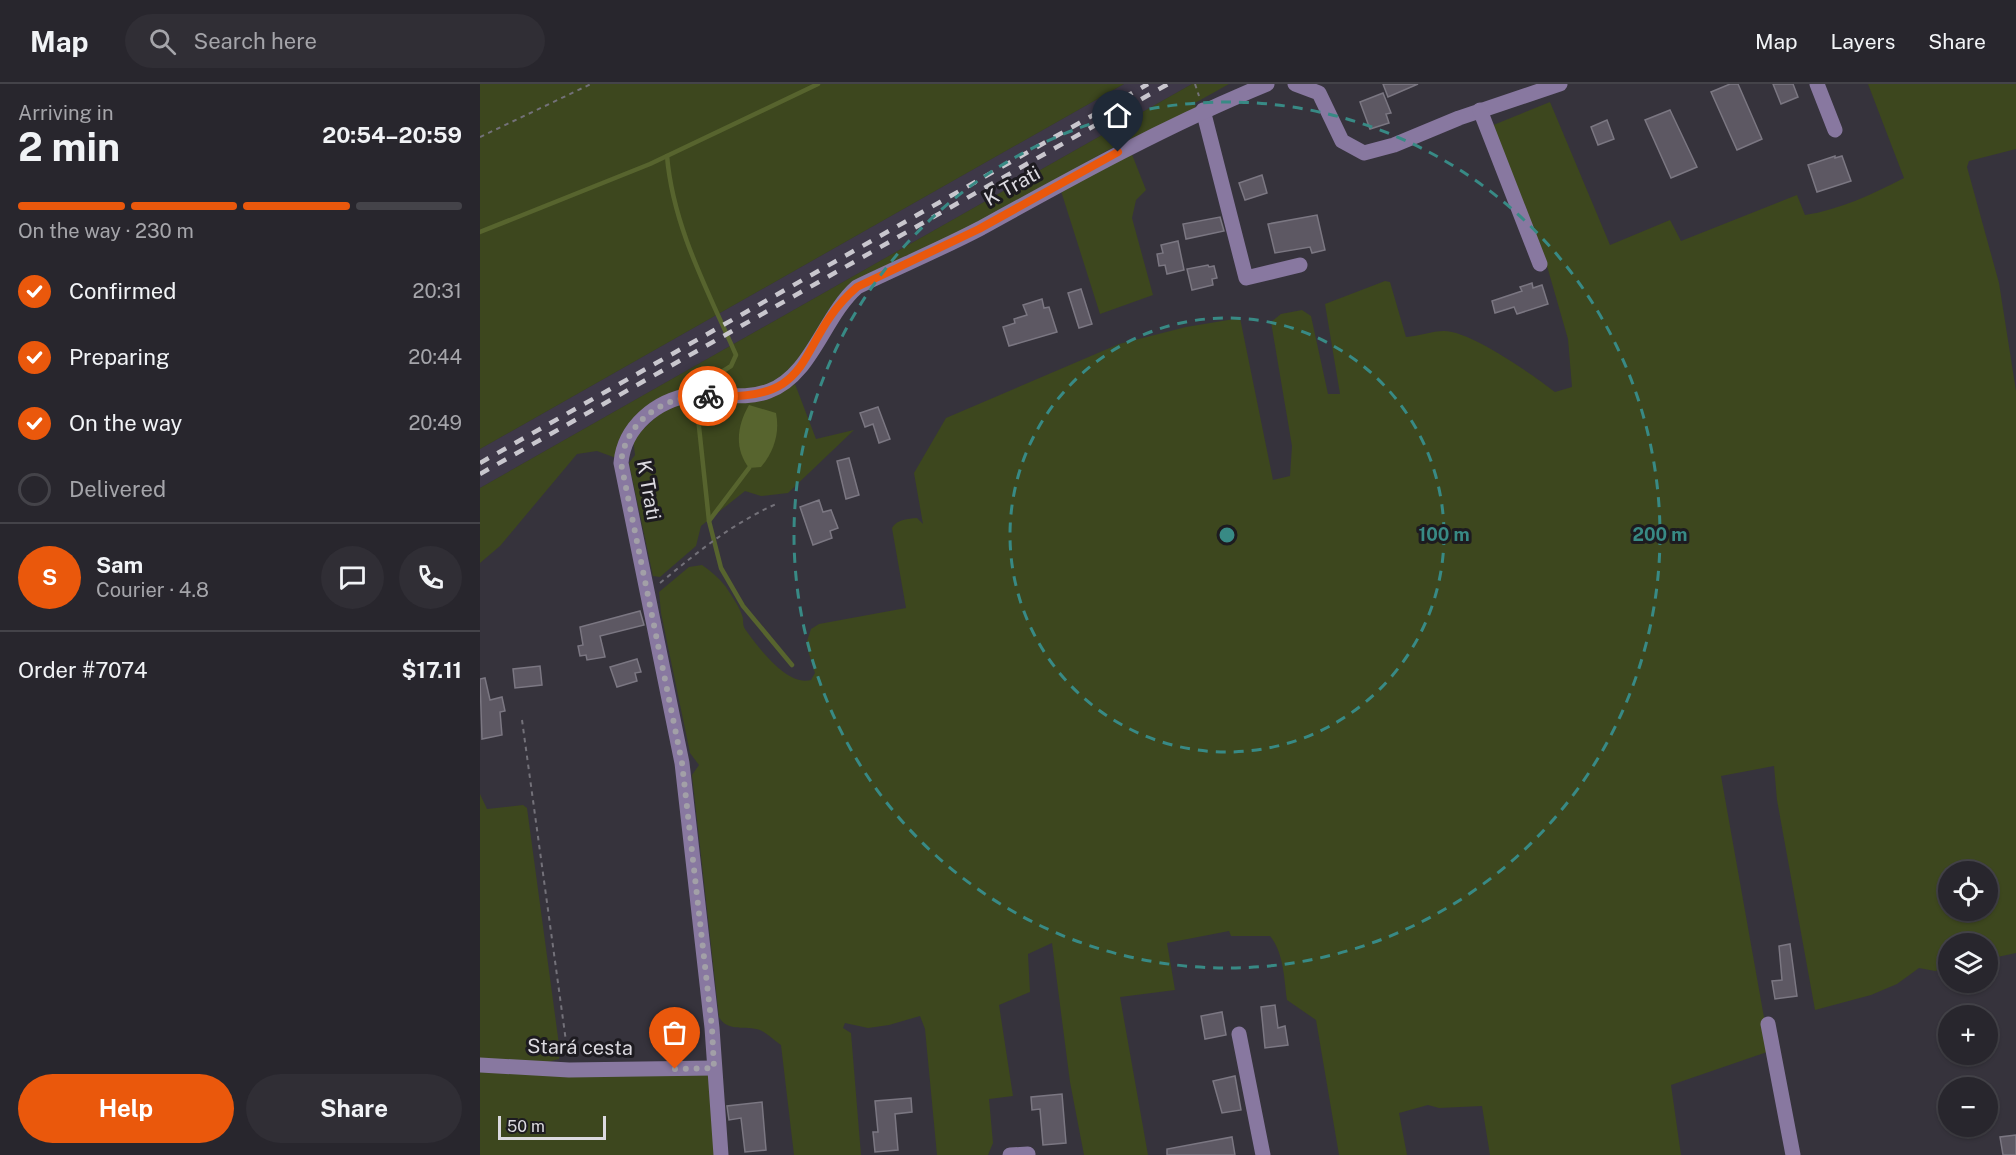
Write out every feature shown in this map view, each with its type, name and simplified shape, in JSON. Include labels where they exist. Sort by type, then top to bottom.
[{"type":"street","name":"K Trati","points":[[722,1155],[682,763],[621,463],[624,443],[642,418],[660,407],[691,395],[733,398],[772,390],[787,382],[801,367],[843,300],[857,287],[979,229],[1097,162],[1203,110],[1267,84]]},
{"type":"street","points":[[1295,84],[1319,93],[1342,141],[1364,153],[1394,145],[1480,110],[1560,84]]},
{"type":"street","points":[[1817,84],[1835,130]]},
{"type":"street","points":[[1203,110],[1246,278],[1300,265]]},
{"type":"street","points":[[1480,110],[1540,264]]},
{"type":"street","points":[[1768,1024],[1793,1155]]},
{"type":"street","points":[[1239,1034],[1263,1155]]},
{"type":"street","name":"Stará cesta","points":[[480,1065],[570,1070],[714,1068]]},
{"type":"street","points":[[1010,1155],[1028,1154]]},
{"type":"path","points":[[480,137],[591,84]]},
{"type":"path","points":[[649,593],[715,536],[776,504]]},
{"type":"path","points":[[522,720],[570,1070]]},
{"type":"shaded area","points":[[480,84],[1124,84],[480,449]]},
{"type":"shaded area","points":[[1124,84],[1192,84],[480,488],[480,449]]},
{"type":"shaded area","points":[[1192,84],[1229,84],[1195,103],[1196,109],[1108,150],[975,226],[861,280],[796,365],[780,380],[761,390],[670,397],[616,458],[597,451],[577,454],[500,546],[480,563],[480,488]]},
{"type":"shaded area","points":[[1868,84],[2016,84],[2016,149],[1969,161],[1967,167],[1999,283],[2016,391],[2016,953],[1998,957],[1998,933],[1938,933],[1938,970],[1919,968],[1897,984],[1871,995],[1815,1010],[1777,800],[1774,766],[1721,776],[1770,1051],[1671,1085],[1681,1155],[1490,1155],[1482,1106],[1439,1108],[1428,1105],[1399,1113],[1407,1155],[1339,1155],[1316,1020],[1287,1000],[1281,958],[1270,936],[1231,936],[1229,931],[1167,943],[1175,990],[1120,997],[1148,1155],[1084,1155],[1070,1082],[1052,943],[1028,954],[1030,992],[999,1005],[1013,1096],[989,1099],[993,1143],[988,1155],[937,1155],[925,1029],[920,1016],[868,1028],[845,1023],[843,1028],[851,1033],[861,1155],[794,1155],[781,1045],[760,1030],[732,1027],[719,1017],[692,775],[699,765],[690,753],[661,613],[659,592],[689,567],[702,565],[726,587],[741,612],[745,629],[765,655],[792,678],[802,681],[811,680],[815,673],[806,644],[811,629],[819,624],[906,608],[892,528],[900,521],[917,518],[923,524],[914,473],[946,418],[1119,344],[1186,327],[1240,318],[1273,480],[1290,476],[1292,446],[1271,322],[1281,314],[1302,310],[1311,316],[1328,394],[1340,394],[1325,304],[1385,281],[1390,282],[1406,337],[1439,331],[1456,333],[1501,355],[1555,392],[1572,387],[1568,339],[1547,266],[1491,126],[1550,102],[1610,245],[1670,220],[1681,241],[1797,195],[1805,215],[1856,201],[1904,178]]},
{"type":"shaded area","points":[[1131,152],[1146,190],[1136,200],[1132,218],[1153,295],[1100,314],[1061,191]]},
{"type":"shaded area","points":[[795,384],[816,439],[854,430],[788,493],[761,496],[745,491],[701,526],[696,546],[660,577],[653,576],[629,463],[635,455],[633,439],[659,414],[681,404],[767,400]]},
{"type":"shaded area","points":[[749,405],[776,413],[775,442],[761,467],[749,468],[739,445],[742,421]]},
{"type":"shaded area","points":[[480,794],[487,809],[523,805],[527,808],[560,1052],[559,1059],[544,1063],[480,1060]]},
{"type":"shaded area","points":[[480,1070],[707,1075],[711,1079],[717,1155],[480,1155]]},
{"type":"building","points":[[1383,84],[1418,84],[1388,97]]},
{"type":"building","points":[[1730,84],[1738,84],[1762,139],[1737,150],[1711,92]]},
{"type":"building","points":[[1773,84],[1793,84],[1798,97],[1781,104]]},
{"type":"building","points":[[1383,93],[1391,113],[1386,114],[1389,123],[1370,129],[1360,102]]},
{"type":"building","points":[[1670,110],[1697,167],[1671,178],[1645,120]]},
{"type":"building","points":[[1607,120],[1614,139],[1598,145],[1591,127]]},
{"type":"building","points":[[1835,156],[1835,158],[1842,156],[1851,181],[1817,192],[1808,165]]},
{"type":"building","points":[[1262,175],[1267,193],[1245,200],[1239,183]]},
{"type":"building","points":[[1317,215],[1325,250],[1312,253],[1310,247],[1275,253],[1268,224]]},
{"type":"building","points":[[1220,217],[1224,231],[1186,239],[1183,224]]},
{"type":"building","points":[[1178,241],[1184,270],[1167,274],[1165,265],[1159,266],[1157,254],[1163,253],[1161,245]]},
{"type":"building","points":[[1208,265],[1209,267],[1214,266],[1217,278],[1212,279],[1213,285],[1192,290],[1187,269]]},
{"type":"building","points":[[1532,283],[1533,288],[1542,285],[1548,304],[1517,314],[1514,307],[1495,313],[1492,301],[1522,291],[1520,287]]},
{"type":"building","points":[[1081,289],[1092,324],[1079,328],[1068,293]]},
{"type":"building","points":[[1042,299],[1044,308],[1049,307],[1057,332],[1009,346],[1003,327],[1015,323],[1014,319],[1027,315],[1023,305]]},
{"type":"building","points":[[878,407],[890,439],[879,443],[873,424],[865,427],[860,413]]},
{"type":"building","points":[[849,458],[859,495],[846,499],[837,461]]},
{"type":"building","points":[[819,500],[823,512],[831,510],[838,528],[830,531],[832,538],[813,545],[800,507]]},
{"type":"building","points":[[640,611],[644,625],[600,636],[605,657],[587,660],[586,655],[580,656],[578,646],[583,645],[580,627]]},
{"type":"building","points":[[637,659],[641,672],[635,673],[637,681],[617,687],[610,667]]},
{"type":"building","points":[[540,666],[542,685],[515,688],[513,669]]},
{"type":"building","points":[[485,678],[490,700],[502,697],[505,711],[500,712],[502,735],[482,739],[480,679]]},
{"type":"building","points":[[1790,944],[1797,996],[1775,999],[1772,981],[1782,980],[1779,946]]},
{"type":"building","points":[[1275,1005],[1278,1028],[1285,1026],[1288,1045],[1265,1048],[1261,1007]]},
{"type":"building","points":[[1222,1012],[1226,1035],[1205,1039],[1201,1016]]},
{"type":"building","points":[[1235,1076],[1241,1110],[1222,1113],[1213,1081]]},
{"type":"building","points":[[1062,1094],[1066,1143],[1043,1145],[1040,1109],[1032,1110],[1031,1097]]},
{"type":"building","points":[[911,1098],[912,1112],[895,1114],[898,1150],[875,1152],[873,1132],[878,1132],[875,1101]]},
{"type":"building","points":[[762,1102],[766,1150],[745,1152],[741,1118],[729,1120],[727,1106]]},
{"type":"building","points":[[2016,1135],[2016,1155],[2003,1155],[2000,1137]]},
{"type":"building","points":[[1232,1137],[1235,1155],[1167,1155],[1167,1149]]},
{"type":"waterway","points":[[480,232],[650,164],[818,84]]},
{"type":"waterway","points":[[667,156],[676,208],[684,233],[703,283],[736,355],[731,366],[695,389],[709,521],[721,568],[743,606],[792,665]]},
{"type":"waterway","points":[[709,521],[749,468]]},
{"type":"railway","points":[[480,463],[1148,84]]},
{"type":"railway","points":[[480,474],[1168,84]]},
{"type":"way so far","points":[[675,1069],[714,1068],[712,1028],[682,763],[621,463],[624,443],[642,418],[660,407],[691,395],[708,396]]},
{"type":"route","points":[[708,396],[733,398],[758,395],[787,382],[801,367],[843,300],[857,287],[979,229],[1118,152]]}]
